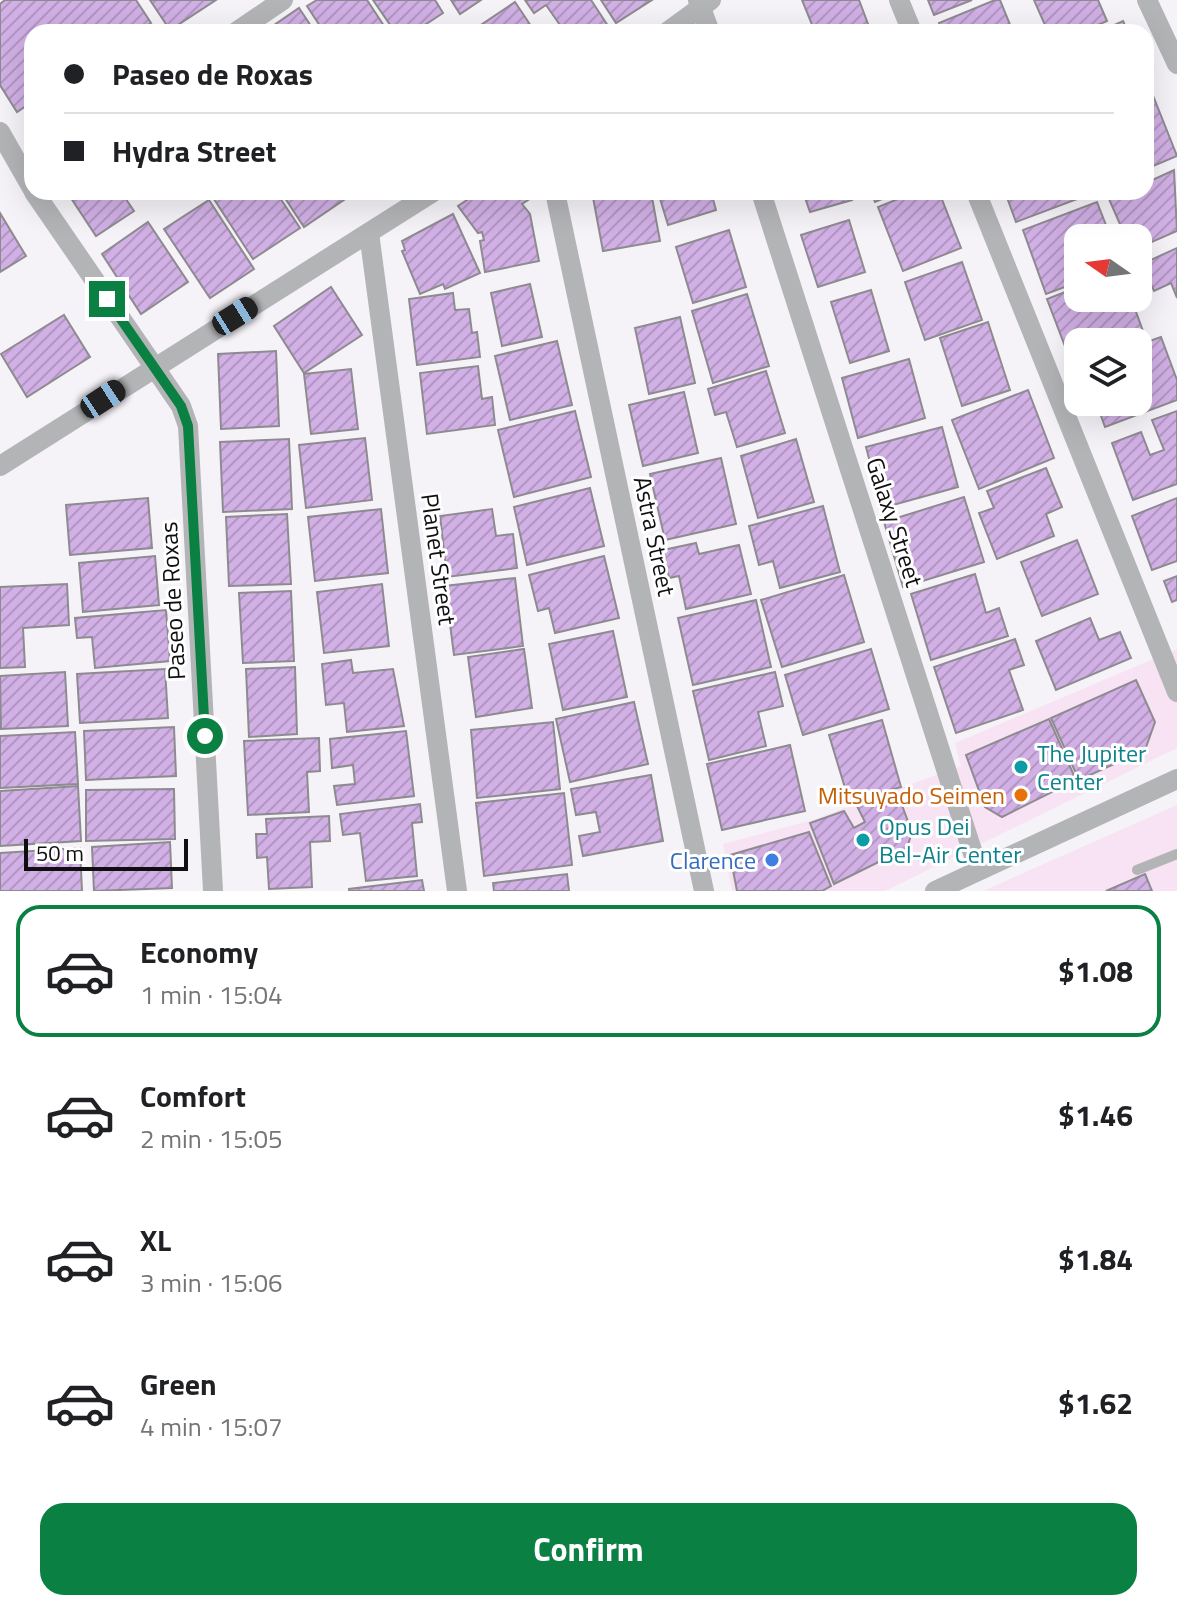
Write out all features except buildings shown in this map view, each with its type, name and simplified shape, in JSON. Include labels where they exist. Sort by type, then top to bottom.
[{"type":"street","points":[[248,24],[283,0]]},
{"type":"street","points":[[899,0],[909,24]]},
{"type":"street","points":[[1147,0],[1177,64]]},
{"type":"street","points":[[677,24],[704,2],[708,24]]},
{"type":"street","name":"Paseo de Roxas","points":[[0,132],[24,171]]},
{"type":"street","name":"Paseo de Roxas","points":[[43,200],[181,406],[188,426],[213,891]]},
{"type":"street","points":[[0,466],[421,200]]},
{"type":"street","name":"Astra Street","points":[[557,200],[704,891]]},
{"type":"street","name":"Galaxy Street","points":[[764,200],[978,869]]},
{"type":"street","points":[[979,200],[1177,692]]},
{"type":"street","name":"Planet Street","points":[[369,233],[457,891]]},
{"type":"street","points":[[935,891],[1177,780]]},
{"type":"lane","points":[[1137,870],[1177,854]]},
{"type":"shaded area","points":[[1177,649],[1177,748],[885,891],[732,891],[723,844],[809,821],[961,766],[955,743]]},
{"type":"shaded area","points":[[1177,805],[1177,891],[983,891]]},
{"type":"place","name":"The Jupiter Center","points":[[1021,767]]},
{"type":"place","name":"Mitsuyado Seimen","points":[[1021,795]]},
{"type":"place","name":"Opus Dei Bel-Air Center","points":[[863,840]]},
{"type":"place","name":"Clarence","points":[[772,860]]},
{"type":"route","points":[[107,299],[181,406],[188,426],[205,736]]}]
